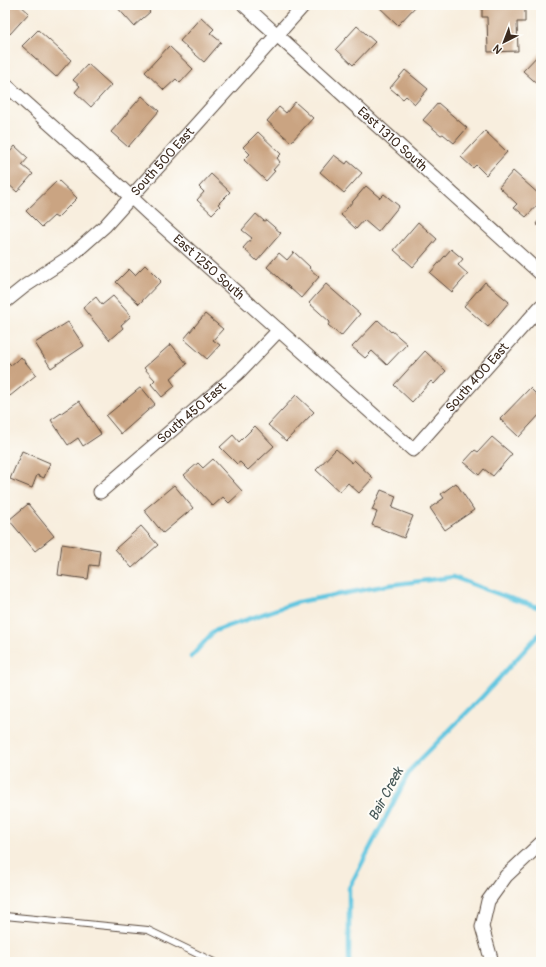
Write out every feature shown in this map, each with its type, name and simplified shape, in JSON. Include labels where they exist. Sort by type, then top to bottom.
[{"type":"street","name":"East 1310 South","points":[[244,5],[541,274]]},
{"type":"street","name":"South 500 East","points":[[5,302],[25,286],[71,256],[105,226],[132,198],[304,5]]},
{"type":"street","name":"East 1250 South","points":[[5,84],[413,450]]},
{"type":"street","name":"South 400 East","points":[[413,450],[541,306]]},
{"type":"street","name":"South 450 East","points":[[100,492],[238,373],[263,345],[279,330]]},
{"type":"street","points":[[492,962],[482,927],[488,901],[506,876],[541,843]]},
{"type":"lane","points":[[5,916],[148,930],[214,962]]},
{"type":"building","points":[[5,5],[20,5],[29,13],[10,34],[5,29]]},
{"type":"building","points":[[115,5],[144,5],[150,12],[134,26]]},
{"type":"building","points":[[377,5],[417,5],[398,25]]},
{"type":"building","points":[[482,5],[525,5],[525,22],[517,22],[518,51],[488,52],[487,17],[482,17]]},
{"type":"building","points":[[201,17],[214,29],[210,33],[221,42],[204,62],[180,41]]},
{"type":"building","points":[[357,26],[375,42],[353,65],[336,49]]},
{"type":"building","points":[[38,30],[71,60],[56,77],[22,46]]},
{"type":"building","points":[[169,46],[193,69],[180,83],[176,79],[164,90],[145,72]]},
{"type":"building","points":[[541,52],[541,87],[523,71]]},
{"type":"building","points":[[88,64],[111,85],[91,107],[75,92],[80,86],[73,80]]},
{"type":"building","points":[[405,70],[428,89],[415,104],[406,96],[403,99],[390,88]]},
{"type":"building","points":[[142,96],[159,111],[128,147],[111,132]]},
{"type":"building","points":[[295,102],[313,118],[291,142],[267,121],[279,107],[286,113]]},
{"type":"building","points":[[438,103],[467,128],[454,143],[443,134],[441,135],[423,120]]},
{"type":"building","points":[[485,131],[507,152],[486,175],[476,165],[473,168],[461,157]]},
{"type":"building","points":[[258,132],[281,154],[277,158],[280,162],[273,170],[275,171],[266,181],[244,160],[250,154],[243,147]]},
{"type":"building","points":[[15,146],[28,158],[22,165],[33,174],[17,192],[5,181],[5,158]]},
{"type":"building","points":[[334,155],[346,164],[348,161],[362,173],[344,193],[320,172]]},
{"type":"building","points":[[513,171],[541,196],[541,201],[526,217],[514,207],[517,204],[499,187]]},
{"type":"building","points":[[211,174],[230,192],[218,204],[220,206],[212,214],[197,200],[204,192],[199,187]]},
{"type":"building","points":[[58,180],[77,198],[57,218],[54,216],[42,227],[26,211]]},
{"type":"building","points":[[366,186],[380,198],[384,194],[399,206],[378,232],[364,220],[356,229],[341,215]]},
{"type":"building","points":[[256,214],[264,221],[266,220],[281,233],[257,261],[243,248],[252,238],[242,230]]},
{"type":"building","points":[[541,217],[541,228],[536,224]]},
{"type":"building","points":[[418,222],[437,239],[413,267],[394,250]]},
{"type":"building","points":[[451,249],[463,259],[458,265],[468,274],[452,292],[430,273]]},
{"type":"building","points":[[294,252],[319,277],[301,298],[267,267],[279,253],[287,260]]},
{"type":"building","points":[[145,265],[161,281],[139,304],[116,282],[129,269],[135,275]]},
{"type":"building","points":[[485,282],[509,302],[488,327],[464,306]]},
{"type":"building","points":[[326,284],[360,314],[341,336],[328,325],[330,322],[309,303]]},
{"type":"building","points":[[113,296],[131,316],[121,325],[123,328],[109,340],[83,308],[96,297],[102,305]]},
{"type":"building","points":[[205,314],[223,329],[213,340],[220,345],[207,359],[184,339]]},
{"type":"building","points":[[378,320],[407,344],[387,365],[372,351],[365,358],[352,347]]},
{"type":"building","points":[[68,322],[84,346],[51,368],[35,343]]},
{"type":"building","points":[[171,344],[187,364],[170,379],[175,386],[162,397],[151,384],[155,380],[144,368]]},
{"type":"building","points":[[425,351],[446,371],[434,384],[431,381],[412,402],[394,385]]},
{"type":"building","points":[[21,357],[36,375],[10,396],[5,390],[5,364],[8,362],[11,365]]},
{"type":"building","points":[[141,387],[155,404],[121,434],[106,416]]},
{"type":"building","points":[[530,388],[541,399],[541,413],[519,437],[500,419]]},
{"type":"building","points":[[296,395],[314,412],[286,441],[268,425]]},
{"type":"building","points":[[79,401],[101,434],[83,446],[78,438],[68,445],[51,420]]},
{"type":"building","points":[[255,426],[274,446],[248,470],[240,462],[237,464],[220,447],[233,435],[239,442]]},
{"type":"building","points":[[492,437],[512,454],[493,476],[484,469],[479,475],[464,462],[475,450],[478,452]]},
{"type":"building","points":[[336,449],[352,463],[354,460],[373,478],[359,493],[348,483],[340,492],[316,470]]},
{"type":"building","points":[[22,451],[50,463],[44,478],[37,475],[32,488],[10,479]]},
{"type":"building","points":[[213,459],[242,491],[229,503],[223,497],[213,506],[184,475],[198,463],[203,468]]},
{"type":"building","points":[[456,483],[474,510],[445,530],[430,508],[444,498],[441,494]]},
{"type":"building","points":[[174,485],[193,508],[163,533],[144,510]]},
{"type":"building","points":[[381,490],[396,496],[392,508],[413,516],[404,538],[372,525],[377,512],[372,510]]},
{"type":"building","points":[[28,504],[54,536],[35,551],[9,520]]},
{"type":"building","points":[[141,526],[158,545],[132,568],[115,549]]},
{"type":"building","points":[[62,544],[100,550],[98,566],[90,565],[88,579],[58,575]]},
{"type":"waterway","points":[[191,657],[214,631],[298,602],[389,585],[453,577],[509,598],[541,608]]},
{"type":"waterway","name":"Bair Creek","points":[[349,962],[349,888],[411,769],[482,697],[541,632]]}]
